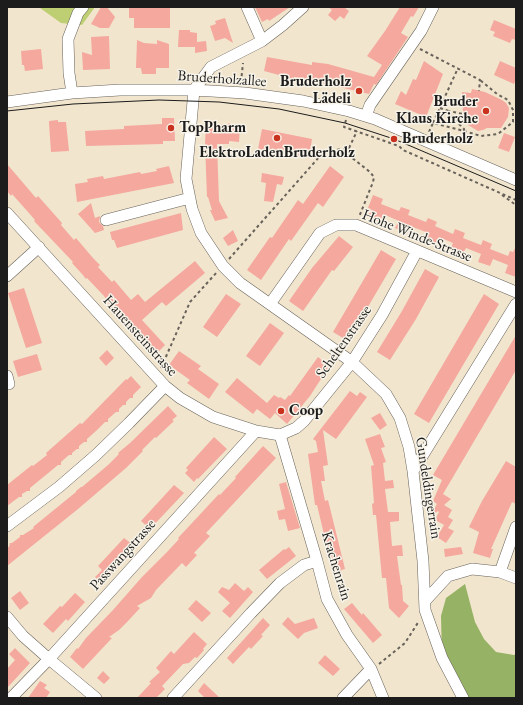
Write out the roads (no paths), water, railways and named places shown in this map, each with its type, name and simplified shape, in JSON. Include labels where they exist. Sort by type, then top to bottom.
[{"type":"street","points":[[72,93],[69,72],[68,38],[78,13],[83,7]]},
{"type":"street","points":[[247,7],[262,41]]},
{"type":"street","points":[[194,90],[212,67],[262,41],[303,7]]},
{"type":"street","points":[[366,116],[370,105],[421,31],[433,7]]},
{"type":"street","name":"Bruderholzallee","points":[[7,102],[72,93],[120,90],[194,90],[245,93],[295,100],[366,116],[516,180]]},
{"type":"street","name":"Gundeldingerrain","points":[[194,90],[186,179],[192,209],[201,233],[223,266],[240,282],[352,362],[386,394],[400,418],[409,447],[413,471],[424,561],[425,606],[442,658],[464,698]]},
{"type":"street","points":[[106,220],[190,198]]},
{"type":"street","name":"Hauensteinstrasse","points":[[7,213],[165,386],[180,398],[213,417],[256,431],[280,435]]},
{"type":"street","name":"Hohe Winde-Strasse","points":[[270,304],[320,233],[336,225],[356,225],[516,292]]},
{"type":"street","points":[[7,276],[39,247]]},
{"type":"street","name":"Scheltenstrasse","points":[[280,435],[296,428],[304,421],[352,362],[382,315],[417,251]]},
{"type":"street","points":[[413,471],[516,304]]},
{"type":"street","points":[[7,526],[70,478],[129,423],[165,386]]},
{"type":"street","name":"Passwangstrasse","points":[[11,698],[49,659],[256,431]]},
{"type":"street","name":"Krachenrain","points":[[280,435],[318,561],[327,599],[347,635],[371,669],[383,698]]},
{"type":"street","points":[[500,572],[516,527]]},
{"type":"street","points":[[173,698],[251,613],[280,584],[304,565],[318,561]]},
{"type":"street","points":[[425,606],[448,576],[472,569],[500,572],[516,578]]},
{"type":"street","points":[[7,617],[23,636],[96,698]]},
{"type":"street","points":[[342,698],[371,669]]},
{"type":"tram line","points":[[7,111],[73,104],[159,100],[219,102],[279,109],[345,123],[394,139],[516,191]]},
{"type":"place","name":"Bruderholz Lädeli","points":[[359,91]]},
{"type":"place","name":"Bruder Klaus Kirche","points":[[486,111]]},
{"type":"place","name":"TopPharm","points":[[171,128]]},
{"type":"place","name":"ElektroLadenBruderholz","points":[[277,138]]},
{"type":"place","name":"Bruderholz","points":[[394,139]]},
{"type":"place","name":"Coop","points":[[281,411]]}]
